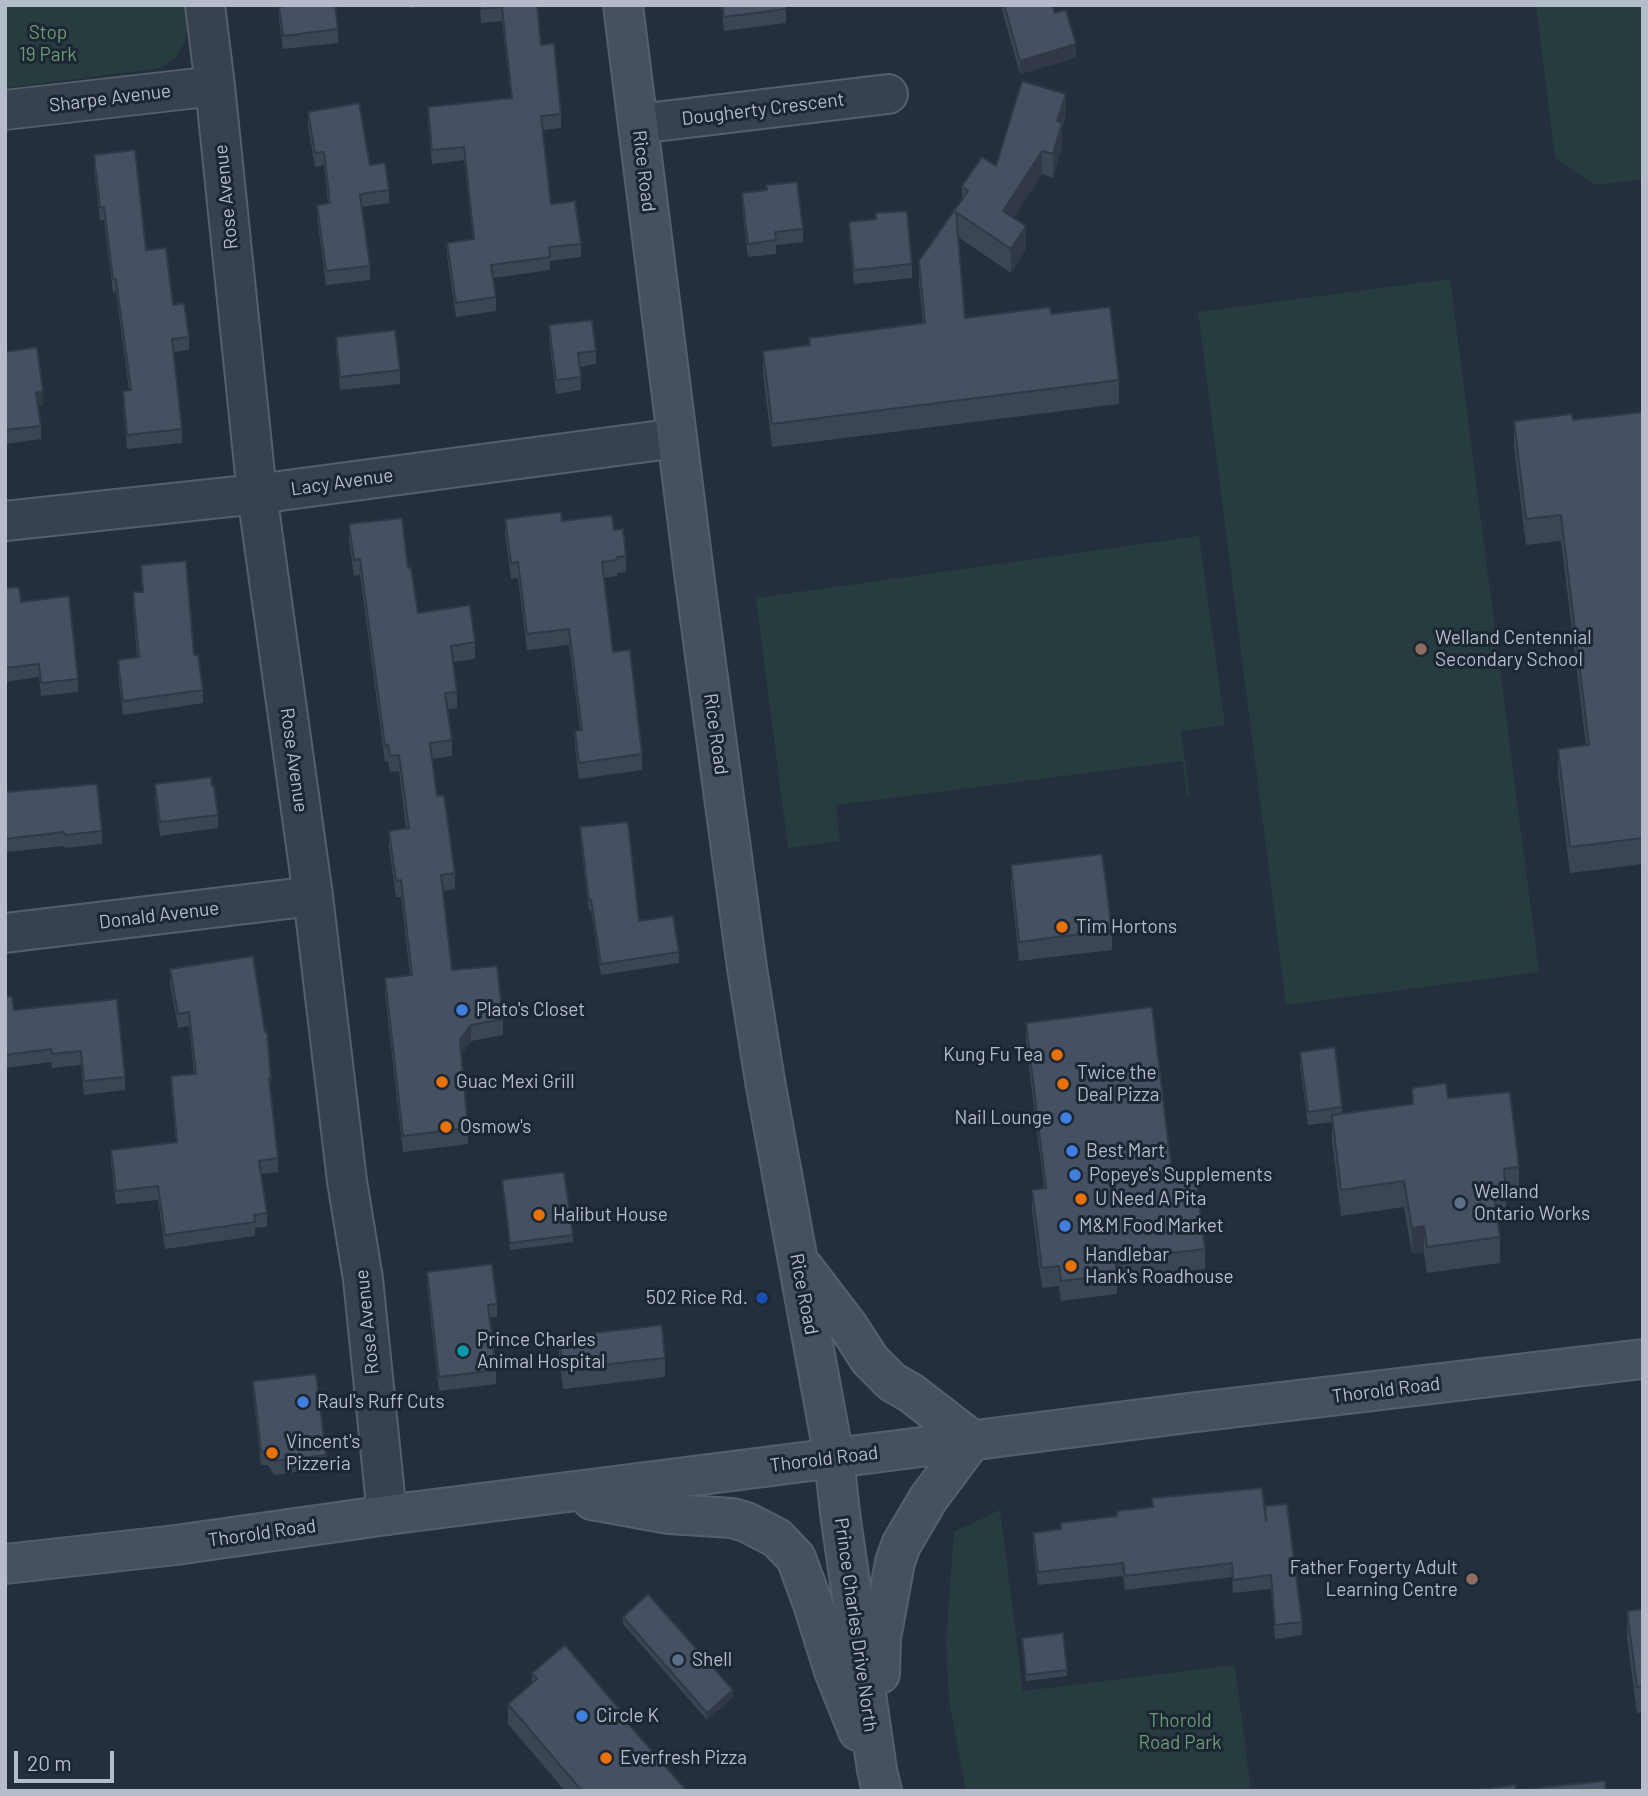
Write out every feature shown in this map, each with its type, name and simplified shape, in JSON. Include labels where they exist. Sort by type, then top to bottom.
[{"type":"main road","name":"Rice Road","points":[[623,5],[747,968],[762,1068],[834,1458]]},
{"type":"main road","points":[[798,1260],[870,1360],[892,1382],[911,1393],[972,1440],[928,1499],[901,1545],[895,1562],[881,1637],[880,1781]]},
{"type":"main road","name":"Thorold Road","points":[[5,1564],[176,1545],[387,1515],[1188,1412],[1643,1360]]},
{"type":"main road","name":"Prince Charles Drive North","points":[[834,1458],[880,1781]]},
{"type":"main road","points":[[555,1494],[670,1514],[732,1518],[777,1538],[796,1558],[834,1671],[880,1781]]},
{"type":"street","name":"Rose Avenue","points":[[205,5],[257,494],[313,896],[347,1181],[363,1279],[387,1515]]},
{"type":"street","name":"Sharpe Avenue","points":[[5,110],[215,86]]},
{"type":"street","name":"Dougherty Crescent","points":[[638,124],[888,94]]},
{"type":"street","name":"Lacy Avenue","points":[[5,521],[257,494],[677,438]]},
{"type":"street","name":"Donald Avenue","points":[[5,933],[313,896]]},
{"type":"green space","name":"Stop 19 Park","points":[[5,5],[185,5],[186,41],[174,60],[161,68],[5,88]]},
{"type":"green space","points":[[1536,5],[1643,5],[1643,179],[1596,185],[1555,158]]},
{"type":"green space","points":[[1450,279],[1539,972],[1286,1005],[1198,312]]},
{"type":"green space","points":[[1199,536],[1225,725],[1181,731],[1190,796],[1187,796],[1182,761],[836,805],[840,841],[788,848],[756,598]]},
{"type":"green space","name":"Thorold Road Park","points":[[1000,1510],[1023,1691],[1235,1665],[1251,1791],[966,1791],[949,1701],[946,1641],[954,1532]]},
{"type":"building","points":[[335,5],[338,29],[283,36],[279,7]]},
{"type":"building","points":[[481,5],[537,5],[541,45],[554,43],[561,114],[541,116],[551,204],[575,201],[581,244],[549,247],[550,257],[491,265],[496,297],[456,303],[447,243],[474,239],[464,147],[432,150],[428,107],[512,98],[502,7],[481,9]]},
{"type":"building","points":[[722,5],[786,5],[786,9],[724,17]]},
{"type":"building","points":[[1004,5],[1052,5],[1055,13],[1066,10],[1076,44],[1020,61]]},
{"type":"building","points":[[1022,81],[1066,94],[1057,121],[1062,123],[1053,154],[1042,151],[1003,211],[1026,226],[1011,249],[956,212],[965,318],[1050,307],[1051,314],[1110,307],[1119,380],[772,424],[763,351],[810,345],[809,338],[925,323],[919,261],[968,191],[962,186],[982,157],[996,166]]},
{"type":"building","points":[[359,103],[370,165],[385,163],[389,190],[360,194],[370,266],[326,271],[317,205],[330,203],[324,152],[315,153],[308,112]]},
{"type":"building","points":[[135,150],[146,250],[166,248],[173,305],[184,303],[189,337],[172,339],[182,429],[127,435],[123,391],[131,390],[116,279],[113,279],[104,207],[100,207],[94,155]]},
{"type":"building","points":[[797,182],[803,229],[775,232],[776,240],[748,244],[742,193],[767,190],[766,185]]},
{"type":"building","points":[[907,211],[912,264],[854,270],[849,222],[876,219],[876,213]]},
{"type":"building","points":[[592,320],[596,351],[578,353],[581,377],[556,380],[549,325]]},
{"type":"building","points":[[395,330],[400,370],[340,377],[336,337]]},
{"type":"building","points":[[37,347],[43,391],[36,393],[41,426],[5,430],[5,352]]},
{"type":"building","points":[[1643,412],[1643,838],[1570,847],[1558,749],[1589,745],[1561,515],[1526,519],[1514,421],[1572,414],[1573,420]]},
{"type":"building","points":[[561,512],[562,521],[612,515],[614,530],[623,529],[626,556],[602,562],[613,652],[630,650],[642,754],[579,763],[575,731],[582,730],[569,629],[527,634],[518,562],[511,563],[505,519]]},
{"type":"building","points":[[402,518],[408,568],[411,567],[418,613],[470,605],[475,642],[451,646],[457,692],[445,693],[452,740],[430,743],[437,796],[444,795],[455,873],[441,875],[452,970],[497,966],[503,1019],[471,1025],[460,1040],[468,1128],[403,1136],[385,978],[412,975],[401,880],[396,881],[389,831],[409,828],[399,755],[390,756],[388,745],[385,746],[360,559],[354,560],[349,524]]},
{"type":"building","points":[[186,561],[194,655],[198,655],[203,690],[123,701],[118,660],[139,657],[133,592],[143,592],[141,565]]},
{"type":"building","points":[[19,587],[21,602],[69,596],[78,679],[41,683],[39,664],[5,668],[5,588]]},
{"type":"building","points":[[211,777],[218,815],[160,822],[155,784]]},
{"type":"building","points":[[97,784],[102,831],[65,835],[64,832],[5,839],[5,792]]},
{"type":"building","points":[[628,822],[639,921],[673,916],[679,952],[601,964],[589,900],[580,827]]},
{"type":"building","name":"Tim Hortons","points":[[1102,854],[1112,930],[1019,942],[1011,865]]},
{"type":"building","points":[[253,956],[265,1032],[267,1031],[278,1158],[259,1161],[267,1213],[254,1215],[255,1222],[165,1235],[158,1186],[116,1191],[111,1150],[177,1142],[171,1076],[196,1074],[189,1012],[178,1014],[170,969]]},
{"type":"building","points":[[12,996],[14,1010],[117,999],[125,1077],[84,1081],[81,1051],[52,1054],[51,1049],[5,1055],[5,997]]},
{"type":"building","points":[[1152,1007],[1172,1173],[1195,1170],[1205,1249],[1127,1258],[1128,1263],[1116,1265],[1117,1274],[1061,1281],[1059,1266],[1042,1268],[1032,1190],[1046,1188],[1026,1023]]},
{"type":"building","points":[[1335,1047],[1342,1107],[1308,1112],[1300,1052]]},
{"type":"building","points":[[1446,1083],[1448,1098],[1510,1092],[1519,1167],[1504,1169],[1506,1197],[1494,1197],[1500,1237],[1427,1247],[1424,1226],[1412,1228],[1404,1181],[1341,1190],[1332,1115],[1413,1104],[1412,1088]]},
{"type":"building","points":[[564,1172],[573,1235],[510,1243],[502,1180]]},
{"type":"building","name":"Prince Charles Animal Hospital","points":[[492,1264],[497,1304],[488,1305],[496,1370],[439,1377],[427,1272]]},
{"type":"building","points":[[662,1325],[665,1358],[563,1369],[559,1337]]},
{"type":"building","points":[[316,1374],[326,1455],[274,1461],[268,1451],[261,1452],[253,1381]]},
{"type":"building","points":[[1262,1488],[1266,1521],[1265,1506],[1287,1504],[1302,1622],[1275,1625],[1271,1575],[1233,1580],[1232,1563],[1125,1576],[1123,1563],[1038,1572],[1033,1533],[1061,1529],[1061,1523],[1117,1516],[1117,1511],[1153,1507],[1152,1498]]},
{"type":"building","name":"Shell","points":[[648,1594],[733,1690],[707,1713],[623,1617]]},
{"type":"building","points":[[1643,1609],[1643,1686],[1637,1687],[1627,1611]]},
{"type":"building","points":[[1063,1633],[1067,1670],[1026,1675],[1022,1638]]},
{"type":"building","points":[[565,1645],[621,1711],[618,1712],[687,1791],[582,1791],[508,1704],[537,1679],[532,1673]]},
{"type":"building","points":[[1605,1781],[1606,1791],[1468,1791],[1515,1785],[1516,1790]]},
{"type":"place","name":"Welland Centennial Secondary School","points":[[1421,649]]},
{"type":"place","name":"Tim Hortons","points":[[1062,927]]},
{"type":"place","name":"Plato's Closet","points":[[462,1010]]},
{"type":"place","name":"Kung Fu Tea","points":[[1057,1055]]},
{"type":"place","name":"Guac Mexi Grill","points":[[442,1082]]},
{"type":"place","name":"Twice the Deal Pizza","points":[[1063,1084]]},
{"type":"place","name":"Nail Lounge","points":[[1066,1118]]},
{"type":"place","name":"Osmow's","points":[[446,1127]]},
{"type":"place","name":"Best Mart","points":[[1072,1151]]},
{"type":"place","name":"Popeye's Supplements","points":[[1075,1175]]},
{"type":"place","name":"U Need A Pita","points":[[1081,1199]]},
{"type":"place","name":"Welland Ontario Works","points":[[1460,1203]]},
{"type":"place","name":"Halibut House","points":[[539,1215]]},
{"type":"place","name":"M&M Food Market","points":[[1065,1226]]},
{"type":"place","name":"Handlebar Hank's Roadhouse","points":[[1071,1266]]},
{"type":"place","name":"502 Rice Rd.","points":[[762,1298]]},
{"type":"place","name":"Prince Charles Animal Hospital","points":[[463,1351]]},
{"type":"place","name":"Raul's Ruff Cuts","points":[[303,1402]]},
{"type":"place","name":"Vincent's Pizzeria","points":[[272,1453]]},
{"type":"place","name":"Father Fogerty Adult Learning Centre","points":[[1472,1579]]},
{"type":"place","name":"Shell","points":[[678,1660]]},
{"type":"place","name":"Circle K","points":[[582,1716]]},
{"type":"place","name":"Everfresh Pizza","points":[[606,1758]]}]
